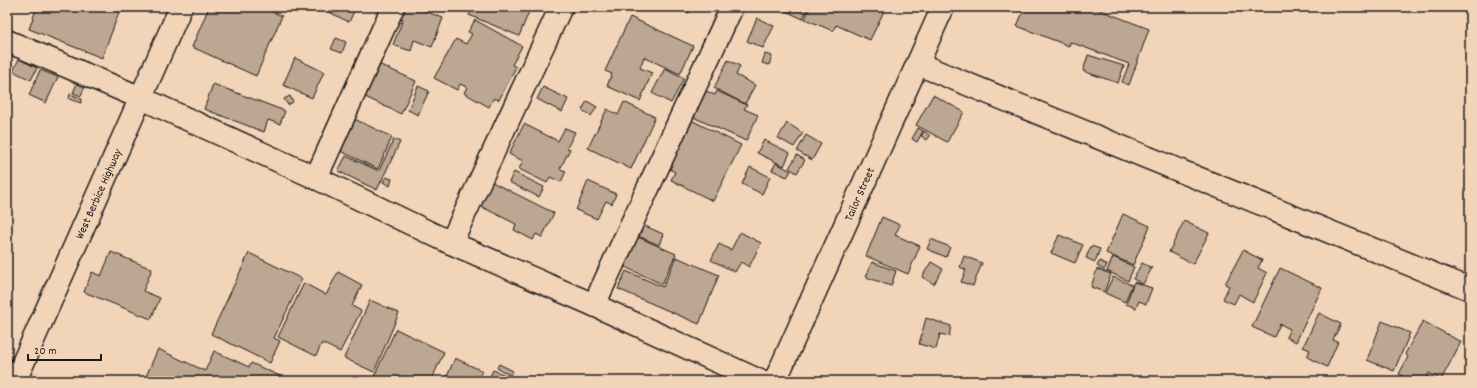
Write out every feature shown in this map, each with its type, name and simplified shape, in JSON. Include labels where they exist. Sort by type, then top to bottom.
[{"type":"street","name":"West Berbice Highway","points":[[15,381],[181,7]]},
{"type":"street","points":[[316,178],[393,7]]},
{"type":"street","points":[[451,243],[561,7]]},
{"type":"street","points":[[594,305],[732,7]]},
{"type":"street","name":"Tailor Street","points":[[775,381],[943,7]]},
{"type":"street","points":[[7,41],[140,98],[316,178],[451,243],[594,305],[760,381]]},
{"type":"street","points":[[918,64],[1470,289]]},
{"type":"building","points":[[37,7],[121,7],[102,58],[29,29]]},
{"type":"building","points":[[209,7],[261,7],[282,16],[256,76],[192,47]]},
{"type":"building","points":[[319,7],[356,7],[349,22]]},
{"type":"building","points":[[401,7],[414,7],[443,18],[432,47],[414,40],[411,51],[393,45],[403,19],[397,17]]},
{"type":"building","points":[[473,7],[531,7],[519,36],[469,15]]},
{"type":"building","points":[[677,7],[692,7],[689,13]]},
{"type":"building","points":[[777,7],[808,7],[803,19]]},
{"type":"building","points":[[810,7],[876,7],[884,11],[870,40],[836,25],[833,31],[805,19]]},
{"type":"building","points":[[1019,7],[1092,7],[1149,29],[1129,85],[1122,82],[1129,64],[1070,42],[1069,46],[1017,26],[1023,12],[1018,10]]},
{"type":"building","points":[[630,17],[693,46],[680,74],[644,57],[640,68],[652,73],[640,101],[607,86],[612,74],[605,71]]},
{"type":"building","points":[[757,18],[774,26],[763,48],[747,41]]},
{"type":"building","points":[[475,20],[522,46],[512,65],[516,67],[499,100],[494,98],[489,107],[464,93],[467,87],[460,84],[457,90],[434,78],[456,39],[466,44],[472,34],[468,32]]},
{"type":"building","points":[[336,38],[346,42],[342,53],[331,49]]},
{"type":"building","points":[[765,54],[772,56],[769,65],[762,63]]},
{"type":"building","points":[[1088,55],[1124,66],[1118,83],[1083,71]]},
{"type":"building","points":[[295,58],[324,72],[312,98],[283,85]]},
{"type":"building","points":[[19,59],[37,68],[31,80],[13,71]]},
{"type":"building","points":[[728,60],[740,66],[736,75],[755,85],[745,104],[714,88]]},
{"type":"building","points":[[374,62],[416,81],[401,114],[359,94]]},
{"type":"building","points":[[665,68],[684,78],[671,103],[652,93]]},
{"type":"building","points":[[40,70],[58,77],[46,103],[29,95]]},
{"type":"building","points":[[77,83],[85,86],[81,96],[73,93]]},
{"type":"building","points":[[213,84],[285,111],[280,124],[268,120],[264,132],[204,109]]},
{"type":"building","points":[[418,86],[429,91],[418,115],[408,110]]},
{"type":"building","points":[[543,87],[568,99],[562,112],[537,99]]},
{"type":"building","points":[[706,91],[715,95],[717,91],[747,105],[744,109],[758,115],[746,141],[693,117]]},
{"type":"building","points":[[70,94],[82,99],[81,103],[69,99]]},
{"type":"building","points":[[933,95],[964,112],[947,142],[916,125]]},
{"type":"building","points":[[290,96],[293,102],[288,105],[284,99]]},
{"type":"building","points":[[587,101],[597,107],[591,116],[582,110]]},
{"type":"building","points":[[624,102],[655,117],[631,169],[588,148],[607,109],[618,115]]},
{"type":"building","points":[[348,116],[392,137],[378,169],[334,148]]},
{"type":"building","points":[[685,117],[741,145],[713,201],[671,180],[675,172],[661,165]]},
{"type":"building","points":[[787,123],[803,133],[794,147],[778,138]]},
{"type":"building","points":[[524,124],[558,141],[565,128],[575,132],[567,148],[570,149],[560,169],[566,171],[561,182],[550,177],[547,183],[519,169],[523,161],[509,154]]},
{"type":"building","points":[[918,128],[923,131],[917,142],[912,139]]},
{"type":"building","points":[[924,131],[930,136],[927,140],[921,136]]},
{"type":"building","points":[[806,135],[821,144],[812,160],[797,151]]},
{"type":"building","points":[[394,139],[400,142],[377,190],[338,171],[346,156],[379,171]]},
{"type":"building","points":[[764,140],[790,153],[784,166],[757,153]]},
{"type":"building","points":[[797,155],[805,160],[797,173],[789,168]]},
{"type":"building","points":[[776,163],[791,171],[787,177],[772,170]]},
{"type":"building","points":[[750,167],[770,177],[762,194],[742,184]]},
{"type":"building","points":[[514,172],[544,187],[539,197],[509,182]]},
{"type":"building","points":[[386,177],[392,179],[390,186],[383,182]]},
{"type":"building","points":[[588,181],[616,194],[612,204],[606,201],[597,219],[576,210]]},
{"type":"building","points":[[492,182],[554,213],[542,237],[536,234],[533,240],[514,230],[516,224],[480,206]]},
{"type":"building","points":[[1123,214],[1150,226],[1133,265],[1106,253]]},
{"type":"building","points":[[882,217],[900,225],[895,235],[920,246],[908,274],[866,256]]},
{"type":"building","points":[[1184,221],[1209,233],[1193,264],[1169,252]]},
{"type":"building","points":[[643,225],[663,234],[659,245],[638,236]]},
{"type":"building","points":[[740,232],[761,243],[749,267],[741,262],[735,272],[711,260],[719,244],[731,250]]},
{"type":"building","points":[[1059,235],[1083,245],[1075,263],[1051,253]]},
{"type":"building","points":[[638,237],[676,254],[662,284],[625,267]]},
{"type":"building","points":[[931,239],[950,247],[946,257],[927,249]]},
{"type":"building","points":[[1091,246],[1100,249],[1095,262],[1086,258]]},
{"type":"building","points":[[1243,250],[1262,260],[1258,268],[1267,273],[1253,302],[1239,294],[1234,304],[1223,299],[1229,286],[1225,284]]},
{"type":"building","points":[[111,252],[152,269],[143,291],[160,298],[151,319],[84,292],[92,272],[101,276]]},
{"type":"building","points":[[249,253],[302,279],[274,338],[280,341],[270,363],[211,334]]},
{"type":"building","points":[[964,256],[982,263],[973,286],[961,282],[966,270],[960,267]]},
{"type":"building","points":[[676,257],[719,275],[699,324],[618,289],[626,271],[663,287]]},
{"type":"building","points":[[1113,257],[1134,267],[1128,281],[1107,271]]},
{"type":"building","points":[[1100,261],[1107,265],[1104,270],[1097,266]]},
{"type":"building","points":[[872,262],[896,271],[891,286],[866,277]]},
{"type":"building","points":[[931,262],[943,269],[934,284],[922,277]]},
{"type":"building","points":[[1142,263],[1152,268],[1143,284],[1133,279]]},
{"type":"building","points":[[1280,268],[1322,288],[1296,342],[1286,337],[1290,329],[1280,324],[1274,337],[1252,327]]},
{"type":"building","points":[[1097,269],[1111,274],[1104,292],[1091,287]]},
{"type":"building","points":[[338,272],[362,285],[352,306],[361,311],[340,352],[322,343],[316,356],[278,337],[304,283],[326,295]]},
{"type":"building","points":[[1113,277],[1132,285],[1125,302],[1105,293]]},
{"type":"building","points":[[1134,282],[1152,288],[1146,304],[1139,301],[1136,308],[1126,304]]},
{"type":"building","points":[[370,300],[399,313],[374,372],[344,358]]},
{"type":"building","points":[[1319,313],[1341,324],[1333,340],[1338,342],[1327,367],[1307,357],[1310,350],[1303,347]]},
{"type":"building","points":[[926,318],[951,326],[949,336],[940,334],[936,349],[919,344]]},
{"type":"building","points":[[1382,321],[1410,333],[1394,371],[1367,360]]},
{"type":"building","points":[[1423,321],[1461,342],[1441,380],[1429,373],[1425,381],[1412,381],[1399,374],[1408,357],[1405,354]]},
{"type":"building","points":[[396,329],[444,352],[431,381],[372,381]]},
{"type":"building","points":[[158,349],[205,371],[214,351],[249,367],[251,363],[291,381],[144,381]]},
{"type":"building","points":[[455,358],[482,371],[478,381],[445,381]]},
{"type":"building","points":[[499,364],[513,371],[510,375],[497,368]]},
{"type":"building","points":[[493,370],[510,377],[508,381],[488,381]]}]
